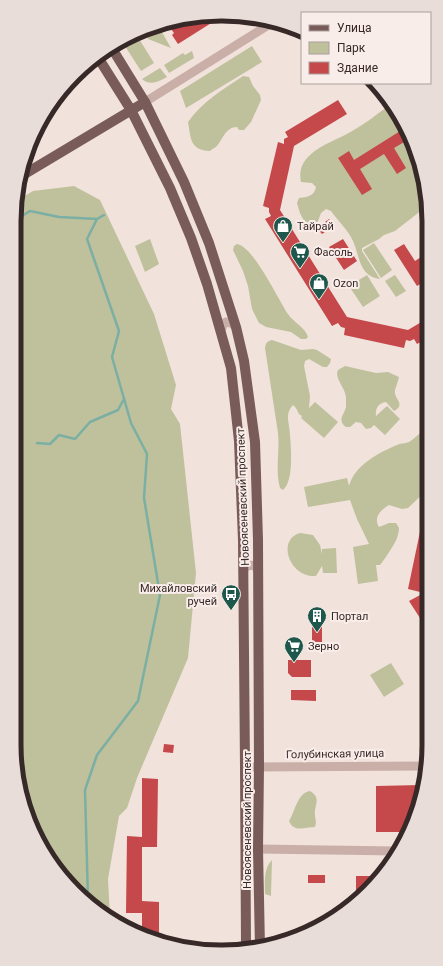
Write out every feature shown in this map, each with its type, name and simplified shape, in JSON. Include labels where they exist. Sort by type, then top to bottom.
[{"type":"main road","name":"Новоясеневский проспект","points":[[114,53],[145,102],[184,182],[209,244],[236,327],[244,362],[255,442],[258,570],[258,849],[260,941]]},
{"type":"main road","name":"Новоясеневский проспект","points":[[100,61],[131,110],[156,157],[173,195],[195,251],[221,331],[231,368],[239,441],[243,571],[246,943]]},
{"type":"main road","points":[[27,172],[145,102]]},
{"type":"street","points":[[145,102],[266,26]]},
{"type":"street","points":[[216,315],[220,319],[225,319],[229,316],[230,311]]},
{"type":"street","points":[[221,331],[226,322],[231,323],[236,327]]},
{"type":"street","points":[[243,571],[249,565],[254,566],[258,570]]},
{"type":"street","name":"Голубинская улица","points":[[245,767],[421,766]]},
{"type":"street","points":[[258,849],[391,851]]},
{"type":"green space","points":[[161,31],[171,48],[148,39],[146,36]]},
{"type":"green space","points":[[139,39],[154,63],[141,71],[125,46]]},
{"type":"green space","points":[[252,46],[262,62],[186,108],[180,91]]},
{"type":"green space","points":[[192,51],[194,58],[169,73],[164,65],[183,53],[185,55]]},
{"type":"green space","points":[[160,68],[167,77],[151,83],[142,79]]},
{"type":"green space","points":[[243,76],[249,77],[253,86],[260,95],[261,100],[251,122],[244,130],[239,130],[237,127],[227,131],[216,147],[210,151],[203,150],[195,146],[191,138],[188,122],[206,102]]},
{"type":"green space","points":[[386,107],[395,121],[407,145],[411,157],[418,182],[422,208],[422,210],[395,231],[384,235],[362,248],[362,251],[380,279],[373,277],[364,270],[351,237],[331,211],[326,209],[321,213],[317,224],[312,224],[305,221],[299,211],[297,203],[299,198],[312,194],[316,187],[312,183],[301,182],[301,169],[308,157],[320,147],[345,135]]},
{"type":"green space","points":[[74,186],[100,200],[154,314],[176,385],[171,409],[180,424],[196,573],[188,658],[137,778],[127,808],[119,816],[108,879],[110,911],[99,904],[71,877],[62,867],[48,845],[36,821],[32,809],[25,784],[21,758],[21,208],[23,197],[33,191]]},
{"type":"green space","points":[[150,239],[159,264],[145,272],[135,246]]},
{"type":"green space","points":[[374,243],[392,270],[381,278],[363,250]]},
{"type":"green space","points":[[237,244],[243,247],[258,263],[288,314],[302,327],[306,333],[308,337],[306,339],[301,339],[291,332],[266,327],[259,323],[252,309],[248,286],[243,271],[233,250],[234,246]]},
{"type":"green space","points":[[367,275],[380,296],[363,307],[349,286]]},
{"type":"green space","points":[[395,275],[406,291],[396,297],[385,281]]},
{"type":"green space","points":[[272,340],[301,350],[317,350],[331,359],[327,367],[323,367],[309,359],[305,361],[304,366],[310,396],[309,408],[315,402],[338,422],[324,438],[301,418],[302,416],[293,405],[290,408],[288,419],[291,464],[289,480],[283,490],[280,488],[279,481],[278,433],[265,348],[267,342]]},
{"type":"green space","points":[[345,366],[376,373],[388,372],[399,377],[395,390],[400,404],[398,408],[394,411],[386,402],[379,405],[376,411],[376,416],[387,406],[400,419],[385,435],[374,425],[371,428],[366,429],[361,423],[356,422],[350,427],[346,427],[343,424],[342,417],[346,407],[346,397],[337,373],[338,370]]},
{"type":"green space","points":[[422,432],[422,495],[408,508],[402,509],[389,505],[379,514],[377,517],[377,523],[379,527],[389,523],[396,523],[399,528],[399,532],[392,548],[382,563],[380,565],[376,565],[378,581],[358,584],[353,547],[369,544],[350,500],[308,507],[304,487],[347,478],[349,486],[356,472],[368,461],[398,444],[409,442]]},
{"type":"green space","points":[[300,533],[313,535],[320,545],[322,554],[322,549],[336,548],[337,573],[323,573],[322,566],[316,576],[307,575],[299,571],[293,565],[289,558],[289,543],[293,537]]},
{"type":"green space","points":[[391,663],[404,684],[384,697],[370,675]]},
{"type":"green space","points":[[310,791],[316,796],[317,799],[315,827],[294,827],[289,821],[297,803],[302,795]]},
{"type":"green space","points":[[272,860],[271,896],[265,894],[265,881],[267,868]]},
{"type":"building","points":[[214,21],[178,44],[172,35],[174,33],[170,28]]},
{"type":"building","points":[[338,100],[347,114],[294,146],[280,210],[347,317],[408,330],[422,322],[422,341],[417,344],[414,339],[410,341],[406,340],[404,348],[344,335],[345,328],[341,327],[338,323],[332,326],[265,219],[271,216],[269,208],[263,206],[278,142],[284,144],[284,139],[288,137],[285,132]]},
{"type":"building","points":[[400,131],[405,141],[394,148],[406,168],[397,174],[384,154],[360,169],[372,189],[362,195],[338,158],[349,151],[354,160]]},
{"type":"building","points":[[329,219],[334,226],[322,234],[317,228]]},
{"type":"building","points":[[343,239],[357,261],[344,270],[329,247]]},
{"type":"building","points":[[404,244],[415,261],[422,256],[422,283],[417,286],[394,250]]},
{"type":"building","points":[[421,527],[422,527],[422,592],[408,589]]},
{"type":"building","points":[[422,594],[422,621],[409,601]]},
{"type":"building","name":"Портал","points":[[312,625],[322,625],[322,642],[312,642]]},
{"type":"building","points":[[288,660],[311,660],[311,677],[292,677],[288,673]]},
{"type":"building","points":[[291,690],[316,690],[316,701],[291,700]]},
{"type":"building","points":[[164,744],[174,745],[173,753],[163,752]]},
{"type":"building","points":[[142,778],[158,779],[157,847],[142,847],[142,901],[159,902],[159,935],[139,927],[142,927],[142,913],[126,913],[127,836],[142,837]]},
{"type":"building","points":[[418,785],[407,821],[402,832],[376,832],[376,786]]},
{"type":"building","points":[[308,875],[325,875],[325,883],[308,883]]},
{"type":"building","points":[[356,876],[373,876],[372,877],[356,893]]},
{"type":"waterway","points":[[21,217],[30,211],[59,217],[97,219]]},
{"type":"waterway","points":[[97,219],[104,215]]},
{"type":"waterway","name":"Михайловский ручей","points":[[88,894],[85,790],[97,755],[138,701],[160,595],[144,498],[147,454],[131,423],[112,357],[119,331],[87,239],[97,219]]},
{"type":"waterway","points":[[37,443],[50,444],[59,435],[75,439],[90,422],[118,410],[124,399]]},
{"type":"place","name":"Тайрай","points":[[283,243]]},
{"type":"place","name":"Фасоль","points":[[300,269]]},
{"type":"place","name":"Ozon","points":[[319,300]]},
{"type":"place","name":"Михайловский ручей","points":[[231,611]]},
{"type":"place","name":"Портал","points":[[317,633]]},
{"type":"place","name":"Зерно","points":[[294,663]]}]
